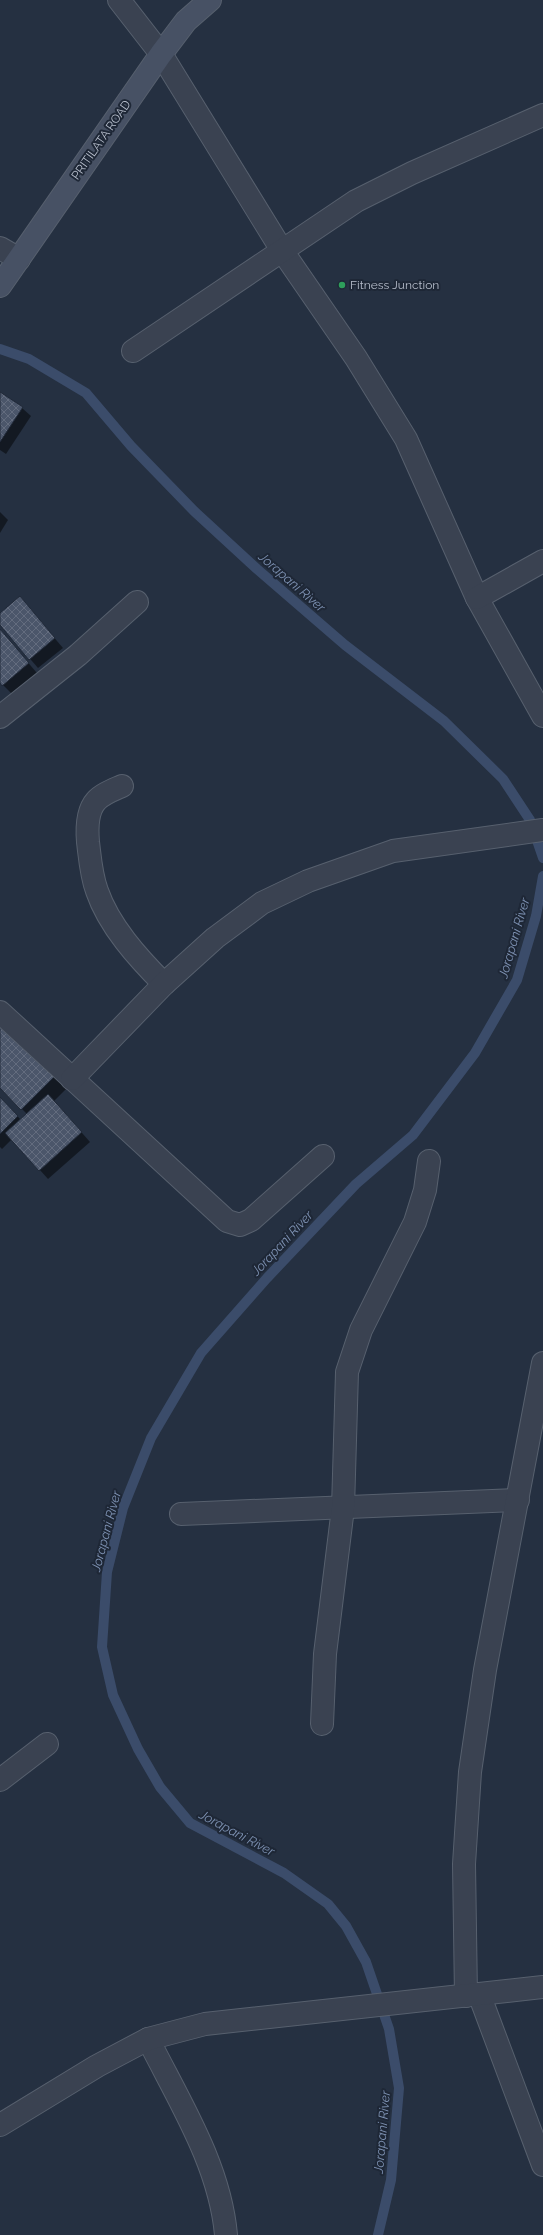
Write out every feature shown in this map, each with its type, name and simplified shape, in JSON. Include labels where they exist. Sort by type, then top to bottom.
[{"type":"street","points":[[119,0],[161,54],[283,252],[356,358],[406,439],[477,598],[541,707]]},
{"type":"street","name":"PRITILATA ROAD","points":[[9,273],[161,54],[186,21],[210,0]]},
{"type":"street","points":[[134,351],[283,252],[356,201],[412,173],[543,115]]},
{"type":"street","points":[[0,248],[9,273]]},
{"type":"street","points":[[477,598],[543,561]]},
{"type":"street","points":[[0,717],[78,655],[137,602]]},
{"type":"street","points":[[122,786],[95,802],[90,812],[88,833],[91,868],[97,890],[107,912],[147,966],[164,984]]},
{"type":"street","points":[[72,1079],[164,984],[214,938],[262,903],[287,890],[393,851],[543,830]]},
{"type":"street","points":[[0,1012],[227,1221],[235,1224],[246,1223],[251,1220],[323,1156]]},
{"type":"street","points":[[322,1724],[325,1654],[343,1508],[347,1372],[361,1330],[415,1222],[425,1190],[428,1161]]},
{"type":"street","points":[[543,1362],[536,1440],[518,1500],[486,1670],[470,1772],[464,1864],[472,1995],[543,2166]]},
{"type":"street","points":[[181,1514],[518,1500]]},
{"type":"street","points":[[0,1780],[47,1744]]},
{"type":"street","points":[[0,2125],[97,2066],[148,2039],[205,2024],[543,1987]]},
{"type":"street","points":[[148,2039],[208,2162],[218,2195],[226,2235]]},
{"type":"building","points":[[0,392],[23,407],[0,442]]},
{"type":"building","points":[[20,596],[55,638],[29,660],[0,625],[0,613]]},
{"type":"building","points":[[0,629],[29,663],[2,686],[0,683]]},
{"type":"building","points":[[0,1021],[55,1076],[21,1110],[0,1088]]},
{"type":"building","points":[[48,1094],[82,1132],[39,1171],[5,1133]]},
{"type":"building","points":[[0,1097],[18,1116],[0,1134]]},
{"type":"waterway","name":"Jorapani River","points":[[0,349],[29,359],[86,393],[131,446],[194,511],[257,569],[345,645],[444,721],[503,779],[530,820],[543,858]]},
{"type":"waterway","name":"Jorapani River","points":[[378,2235],[391,2180],[399,2088],[389,2029],[366,1962],[346,1926],[328,1904],[284,1873],[190,1823],[160,1787],[138,1749],[113,1695],[102,1647],[107,1572],[123,1508],[151,1438],[201,1353],[267,1278],[356,1184],[413,1135],[475,1053],[517,980],[536,916],[543,876]]},
{"type":"place","name":"Fitness Junction","points":[[342,285]]}]
